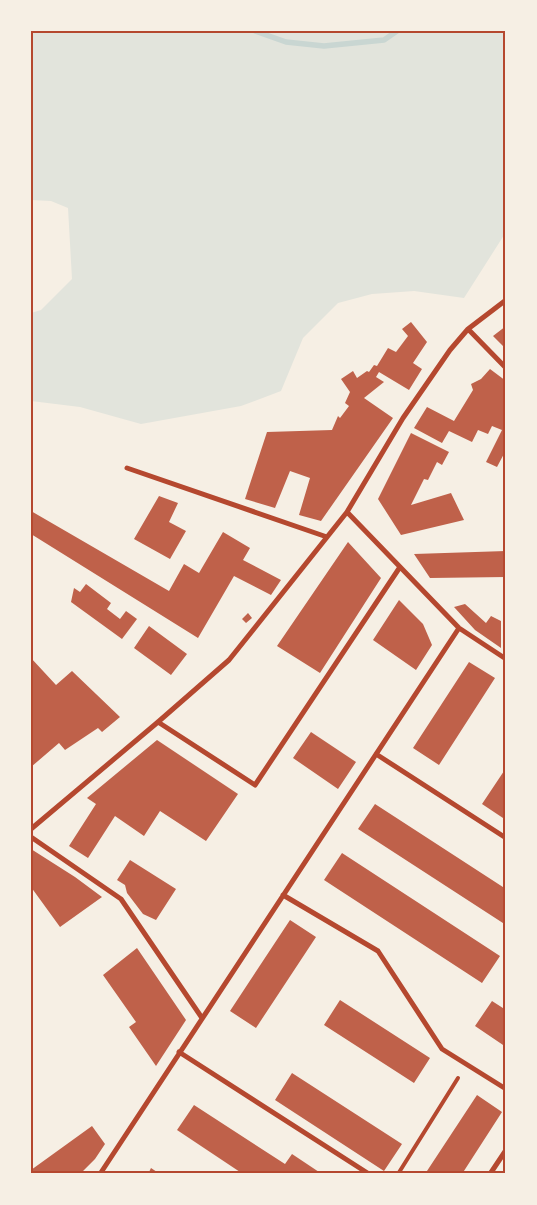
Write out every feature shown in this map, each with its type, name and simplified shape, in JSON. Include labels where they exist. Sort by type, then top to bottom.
[{"type":"street","points":[[31,829],[229,660],[347,512],[403,418],[450,350],[468,328],[506,300]]},
{"type":"street","points":[[468,328],[506,368]]},
{"type":"street","points":[[127,468],[327,537]]},
{"type":"street","points":[[347,512],[459,628],[506,659]]},
{"type":"street","points":[[158,722],[254,785],[400,567]]},
{"type":"street","points":[[100,1174],[459,628]]},
{"type":"street","points":[[376,754],[506,838]]},
{"type":"street","points":[[31,837],[121,899],[202,1018]]},
{"type":"street","points":[[283,895],[378,952],[442,1049],[506,1089]]},
{"type":"street","points":[[179,1052],[369,1174]]},
{"type":"street","points":[[491,1174],[506,1150]]},
{"type":"lane","points":[[398,1174],[458,1078]]},
{"type":"shaded area","points":[[31,31],[506,31],[506,232],[464,298],[414,291],[372,294],[338,303],[303,338],[281,391],[241,406],[141,424],[80,407],[31,401],[31,313],[41,310],[72,279],[68,208],[51,201],[31,200]]},
{"type":"building","points":[[411,322],[427,342],[413,363],[422,369],[409,390],[379,372],[376,377],[384,382],[364,398],[393,418],[321,521],[299,515],[310,478],[290,471],[275,508],[245,499],[267,432],[332,430],[338,416],[340,418],[349,406],[345,403],[350,392],[341,379],[353,371],[357,378],[367,371],[369,372],[374,365],[377,366],[388,348],[396,352],[408,336],[402,329]]},
{"type":"building","points":[[506,326],[506,349],[493,336]]},
{"type":"building","points":[[490,369],[506,381],[506,450],[497,467],[486,462],[502,430],[492,426],[488,434],[478,430],[472,442],[449,431],[442,443],[414,428],[427,407],[454,421],[473,390],[471,384],[481,379]]},
{"type":"building","points":[[411,433],[449,452],[442,465],[437,462],[428,480],[424,479],[411,505],[451,493],[464,520],[401,535],[378,499]]},
{"type":"building","points":[[159,496],[178,503],[169,522],[186,531],[170,559],[134,539]]},
{"type":"building","points":[[31,511],[169,591],[184,564],[199,573],[223,532],[250,548],[243,560],[281,580],[271,595],[234,576],[198,638],[31,534]]},
{"type":"building","points":[[348,542],[381,578],[320,673],[277,646]]},
{"type":"building","points":[[506,551],[506,577],[430,578],[414,554]]},
{"type":"building","points":[[86,584],[111,603],[107,609],[120,619],[126,611],[137,619],[122,639],[71,602],[74,588],[80,592]]},
{"type":"building","points":[[399,600],[423,624],[432,645],[416,670],[373,640]]},
{"type":"building","points":[[465,604],[486,623],[491,616],[501,621],[501,648],[475,630],[454,607]]},
{"type":"building","points":[[248,613],[252,618],[246,623],[242,619]]},
{"type":"building","points":[[149,626],[187,654],[171,675],[134,648]]},
{"type":"building","points":[[31,658],[56,685],[72,671],[120,717],[102,732],[98,728],[65,750],[59,743],[31,767]]},
{"type":"building","points":[[469,662],[495,678],[439,765],[413,748]]},
{"type":"building","points":[[311,732],[356,762],[338,789],[293,758]]},
{"type":"building","points":[[157,740],[238,794],[206,841],[160,811],[144,836],[115,816],[88,858],[69,846],[96,804],[87,798]]},
{"type":"building","points":[[506,768],[506,820],[482,804]]},
{"type":"building","points":[[375,804],[506,889],[506,925],[358,829]]},
{"type":"building","points":[[31,849],[102,897],[60,927],[31,887]]},
{"type":"building","points":[[342,853],[500,956],[482,983],[324,880]]},
{"type":"building","points":[[130,860],[176,889],[156,920],[143,914],[127,893],[125,885],[117,880]]},
{"type":"building","points":[[290,920],[316,937],[256,1028],[230,1011]]},
{"type":"building","points":[[137,948],[186,1020],[156,1066],[129,1027],[136,1022],[103,975]]},
{"type":"building","points":[[340,1000],[430,1058],[414,1083],[324,1025]]},
{"type":"building","points":[[492,1001],[506,1010],[506,1047],[475,1026]]},
{"type":"building","points":[[292,1073],[402,1144],[384,1171],[275,1100]]},
{"type":"building","points":[[477,1095],[502,1112],[462,1174],[425,1174]]},
{"type":"building","points":[[194,1105],[285,1164],[292,1154],[322,1174],[243,1174],[177,1130]]},
{"type":"building","points":[[92,1126],[105,1144],[95,1159],[80,1174],[33,1174],[31,1170]]},
{"type":"building","points":[[151,1168],[160,1174],[148,1174]]},
{"type":"waterway","points":[[255,31],[286,42],[324,46],[384,40],[397,31]]}]
